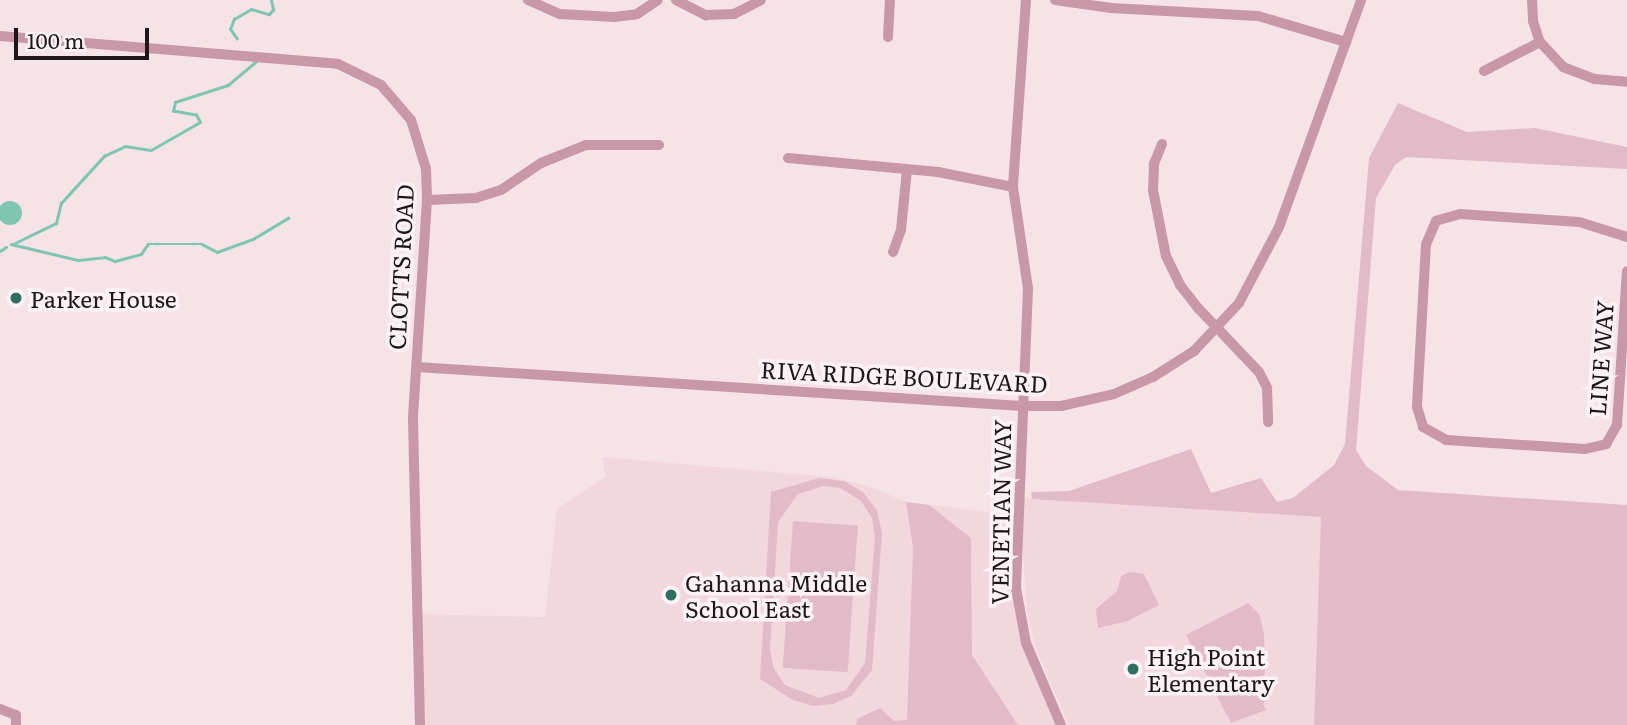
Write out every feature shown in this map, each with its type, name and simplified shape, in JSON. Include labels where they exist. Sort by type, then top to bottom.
[{"type":"street","points":[[528,0],[560,14],[614,17],[637,14],[659,0]]},
{"type":"street","points":[[676,0],[706,15],[734,14],[761,0]]},
{"type":"street","points":[[888,37],[890,0]]},
{"type":"street","name":"VENETIAN WAY","points":[[1026,0],[1013,187],[1028,288],[1016,588],[1026,643],[1061,725]]},
{"type":"street","points":[[1055,0],[1111,9],[1258,16],[1346,42]]},
{"type":"street","name":"RIVA RIDGE BOULEVARD","points":[[416,367],[1023,406],[1061,406],[1114,394],[1153,377],[1194,351],[1240,303],[1279,227],[1361,0]]},
{"type":"street","points":[[1532,0],[1533,21],[1541,42],[1563,67],[1595,79],[1627,82]]},
{"type":"street","name":"CLOTTS ROAD","points":[[0,36],[338,64],[381,85],[411,120],[425,169],[427,200],[416,367],[414,563],[420,725]]},
{"type":"street","points":[[1484,71],[1541,42]]},
{"type":"street","points":[[1162,144],[1154,164],[1156,224],[1180,285],[1259,372],[1268,388],[1268,422]]},
{"type":"street","points":[[427,200],[476,198],[501,190],[541,163],[586,145],[659,145]]},
{"type":"street","points":[[788,158],[907,170],[1013,187]]},
{"type":"street","points":[[893,252],[901,230],[907,170]]},
{"type":"street","name":"LINE WAY","points":[[1627,237],[1579,222],[1460,214],[1436,220],[1426,244],[1417,407],[1423,428],[1446,440],[1585,449],[1606,444],[1617,425],[1627,271]]},
{"type":"street","points":[[0,709],[16,715],[16,725]]},
{"type":"shaded area","points":[[1398,103],[1467,132],[1535,128],[1627,147],[1627,169],[1406,157],[1395,165],[1376,198],[1356,450],[1366,466],[1398,490],[1627,505],[1627,725],[1314,725],[1321,517],[1032,499],[1031,492],[1069,491],[1191,449],[1211,493],[1261,478],[1277,502],[1293,498],[1334,465],[1345,444],[1369,158]]},
{"type":"shaded area","points":[[10,201],[18,205],[22,213],[18,221],[10,225],[2,221],[-2,213],[2,205]]},
{"type":"shaded area","points":[[602,457],[830,477],[866,485],[906,502],[1018,516],[1020,616],[1061,725],[420,725],[415,614],[545,617],[557,509],[606,476]]},
{"type":"shaded area","points":[[819,478],[844,481],[863,492],[877,511],[882,533],[872,670],[851,696],[833,704],[813,706],[793,700],[760,679],[771,492]],"holes":[[[824,486],[840,488],[861,501],[872,518],[875,537],[865,663],[846,690],[819,698],[785,685],[774,669],[770,650],[778,522],[798,494]]]},
{"type":"shaded area","points":[[1019,498],[1321,517],[1314,725],[1069,725],[1036,649],[1027,613]]},
{"type":"shaded area","points":[[906,502],[929,505],[971,538],[972,655],[1018,725],[856,725],[857,719],[880,708],[894,721],[907,720],[913,548]]},
{"type":"shaded area","points":[[793,521],[858,526],[848,672],[783,668]]},
{"type":"shaded area","points":[[1130,572],[1144,574],[1159,605],[1128,621],[1098,628],[1096,609],[1117,591],[1121,576]]},
{"type":"shaded area","points":[[1248,603],[1259,614],[1264,634],[1265,674],[1255,683],[1269,695],[1263,704],[1266,710],[1231,723],[1186,635]]},
{"type":"waterway","points":[[237,39],[230,29],[234,19],[251,9],[269,14],[273,10],[271,0]]},
{"type":"waterway","points":[[15,243],[56,223],[61,203],[104,156],[125,146],[151,150],[200,122],[196,115],[173,111],[175,102],[228,85],[257,61]]},
{"type":"waterway","points":[[11,244],[78,260],[105,257],[115,261],[141,254],[148,244],[202,244],[217,252],[253,239],[288,218]]},
{"type":"waterway","points":[[0,251],[6,247]]},
{"type":"place","name":"Parker House","points":[[16,298]]},
{"type":"place","name":"Gahanna Middle School East","points":[[671,595]]},
{"type":"place","name":"High Point Elementary","points":[[1133,669]]}]
